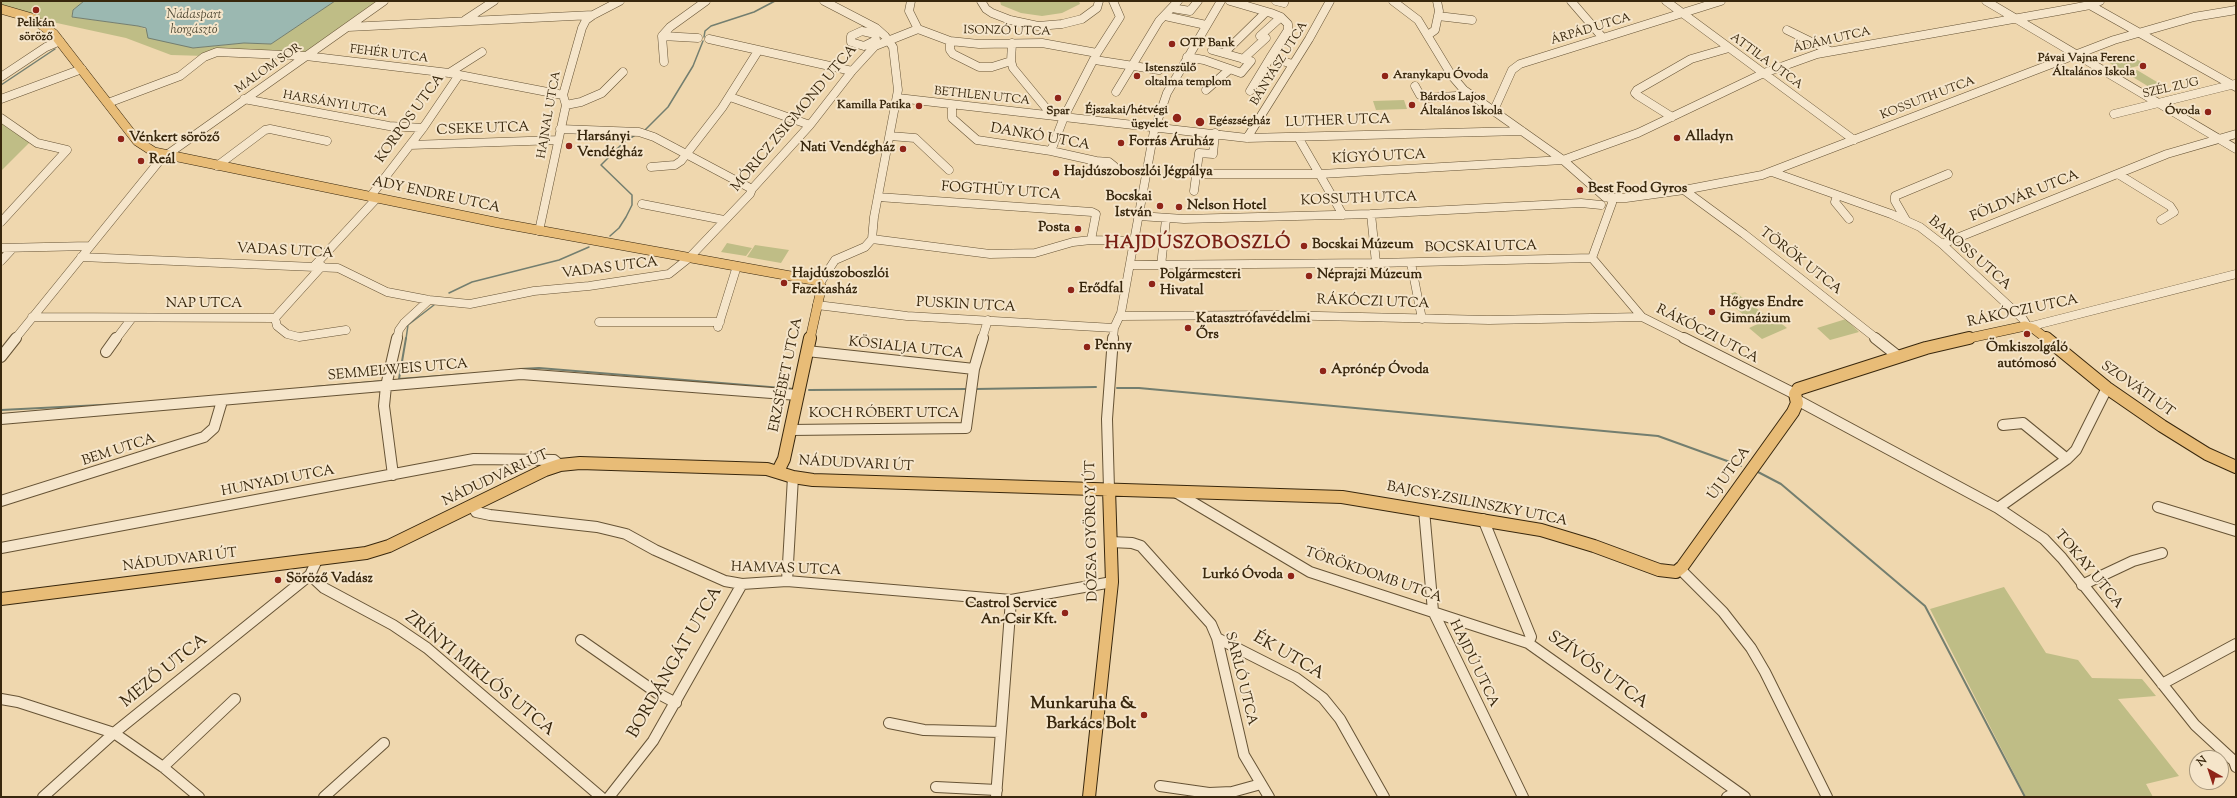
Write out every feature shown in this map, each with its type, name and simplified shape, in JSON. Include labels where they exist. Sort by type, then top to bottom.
[{"type":"main road","name":"ADY ENDRE UTCA","points":[[1,9],[22,14],[40,22],[60,41],[137,141],[148,150],[217,166],[539,231],[814,279],[820,283]]},
{"type":"main road","name":"ERZSÉBET UTCA","points":[[778,472],[784,459],[818,305],[820,283]]},
{"type":"main road","name":"RÁKÓCZI UTCA","points":[[1796,397],[1798,389],[1899,357],[1957,340],[2028,327]]},
{"type":"main road","name":"SZOVÁTI ÚT","points":[[2028,327],[2034,329],[2107,388],[2188,443],[2236,467]]},
{"type":"main road","name":"ÚJ UTCA","points":[[1680,569],[1787,420],[1798,403],[1796,397]]},
{"type":"main road","name":"NÁDUDVARI ÚT","points":[[1,599],[366,553],[389,546],[545,470],[560,465],[580,463],[760,469],[778,472],[792,477],[943,485],[1109,489]]},
{"type":"main road","name":"BAJCSY-ZSILINSZKY UTCA","points":[[1109,489],[1177,493],[1342,497],[1483,519],[1563,535],[1664,571],[1676,572],[1680,569]]},
{"type":"main road","name":"DÓZSA GYÖRGY ÚT","points":[[1089,797],[1112,582],[1109,489]]},
{"type":"street","name":"MALOM SOR","points":[[1,357],[89,246],[166,155],[384,1]]},
{"type":"street","points":[[465,21],[494,1]]},
{"type":"street","name":"HAJNAL UTCA","points":[[539,231],[566,105],[563,95],[582,28],[592,15],[620,1]]},
{"type":"street","points":[[664,62],[662,36],[670,27],[706,1]]},
{"type":"street","points":[[820,283],[834,260],[865,246],[872,239],[878,197],[898,98],[894,52],[889,40],[876,28],[824,1]]},
{"type":"street","points":[[911,1],[909,11],[918,28]]},
{"type":"street","points":[[981,1],[986,10],[1010,20],[1038,26],[1048,26],[1082,19],[1097,8],[1099,1]]},
{"type":"street","points":[[1051,151],[1064,117],[1096,57],[1116,26],[1120,17],[1113,1]]},
{"type":"street","points":[[1116,92],[1130,66],[1159,21],[1178,1]]},
{"type":"street","points":[[1172,8],[1190,11],[1198,1]]},
{"type":"street","name":"DÓZSA GYÖRGY ÚT","points":[[1109,489],[1107,419],[1114,328],[1120,314],[1130,265],[1155,126],[1163,100],[1206,25],[1222,1]]},
{"type":"street","points":[[1230,1],[1281,17],[1288,24],[1288,30],[1250,91]]},
{"type":"street","points":[[1276,1],[1284,3]]},
{"type":"street","name":"BÁNYÁSZ UTCA","points":[[1247,138],[1330,1]]},
{"type":"street","points":[[1393,1],[1415,16],[1455,80],[1470,95],[1494,110],[1563,160],[1593,189],[1604,202],[1606,215],[1592,258],[1642,317]]},
{"type":"street","points":[[1428,35],[1435,30],[1438,16],[1437,1]]},
{"type":"street","points":[[1570,1],[1603,38]]},
{"type":"street","name":"ATTILA UTCA","points":[[1666,1],[1854,140]]},
{"type":"street","name":"ÁRPÁD UTCA","points":[[1494,110],[1512,70],[1517,66],[1720,1]]},
{"type":"street","points":[[1986,1],[2236,149]]},
{"type":"street","points":[[2083,1],[2235,85]]},
{"type":"street","name":"ÁDÁM UTCA","points":[[1563,160],[1638,133],[1764,73],[1790,63],[1830,51],[2090,5],[2100,1]]},
{"type":"street","name":"KOSSUTH UTCA","points":[[1139,216],[1166,219],[1343,215],[1604,202],[1752,178],[1772,172],[2139,32],[2194,17],[2236,10]]},
{"type":"street","points":[[1224,53],[1266,12]]},
{"type":"street","points":[[348,27],[354,28],[592,15]]},
{"type":"street","points":[[1165,16],[1206,25]]},
{"type":"street","points":[[1438,16],[1472,20]]},
{"type":"street","points":[[1243,59],[1266,38],[1260,36],[1281,17]]},
{"type":"street","name":"MÓRICZ ZSIGMOND UTCA","points":[[689,258],[750,194],[752,189],[810,125],[873,45],[918,28]]},
{"type":"street","name":"ISONZÓ UTCA","points":[[918,28],[950,41],[979,44],[1049,43],[1130,66],[1159,70]]},
{"type":"street","points":[[1787,30],[1830,51]]},
{"type":"street","points":[[662,36],[698,38]]},
{"type":"street","points":[[709,40],[738,44],[758,51],[852,71]]},
{"type":"street","points":[[1,77],[46,47],[60,41]]},
{"type":"street","points":[[950,41],[949,47],[953,54],[979,67],[992,67],[1011,61]]},
{"type":"street","points":[[1012,43],[1011,61],[1016,73],[1046,108]]},
{"type":"street","points":[[1672,117],[1637,95],[1635,93],[1637,90],[1691,59],[1729,48]]},
{"type":"street","points":[[1187,57],[1204,60],[1241,73],[1251,61],[1212,50]]},
{"type":"street","points":[[651,167],[677,164],[686,156],[730,97],[758,51]]},
{"type":"street","name":"FEHÉR UTCA","points":[[108,103],[180,76],[211,54],[217,52],[306,56],[459,74],[563,95]]},
{"type":"street","points":[[449,73],[482,52]]},
{"type":"street","points":[[1270,58],[1293,64]]},
{"type":"street","points":[[1,68],[12,69]]},
{"type":"street","points":[[1206,90],[1230,69]]},
{"type":"street","points":[[1,99],[82,70]]},
{"type":"street","points":[[566,105],[581,102],[602,93],[623,72]]},
{"type":"street","name":"KORPOS UTCA","points":[[374,198],[459,74]]},
{"type":"street","name":"SZÉL ZUG","points":[[2114,114],[2235,85]]},
{"type":"street","points":[[1415,86],[1420,95],[1426,98],[1470,95]]},
{"type":"street","points":[[730,97],[810,125]]},
{"type":"street","name":"BETHLEN UTCA","points":[[898,98],[952,106],[1155,126]]},
{"type":"street","name":"HARSÁNYI UTCA","points":[[244,99],[389,126],[423,128]]},
{"type":"street","name":"DANKÓ UTCA","points":[[952,106],[952,118],[976,140],[1051,151],[1096,162]]},
{"type":"street","points":[[1,118],[37,142],[67,150],[1,222]]},
{"type":"street","name":"LUTHER UTCA","points":[[1155,126],[1247,138],[1522,131]]},
{"type":"street","points":[[217,166],[265,130],[270,129],[327,141]]},
{"type":"street","points":[[560,129],[639,132],[654,137],[686,156],[752,189]]},
{"type":"street","points":[[1194,191],[1199,154],[1213,154],[1215,133]]},
{"type":"street","name":"FÖLDVÁR UTCA","points":[[1942,244],[2167,154],[2236,134]]},
{"type":"street","points":[[890,136],[915,138],[949,170]]},
{"type":"street","points":[[1298,137],[1321,174],[1343,215]]},
{"type":"street","name":"CSEKE UTCA","points":[[410,145],[558,140]]},
{"type":"street","name":"KÍGYÓ UTCA","points":[[1196,174],[1321,174],[1563,160]]},
{"type":"street","name":"BAROSS UTCA","points":[[1772,172],[1906,220],[1925,230],[2023,319],[2028,327]]},
{"type":"street","name":"BAROSS UTCA","points":[[1906,220],[1895,200],[1895,196],[1948,174]]},
{"type":"street","points":[[2118,174],[2170,206],[2174,212],[2161,220]]},
{"type":"street","name":"TÖRÖK UTCA","points":[[1684,190],[1744,234],[1899,357]]},
{"type":"street","points":[[1837,196],[1835,202],[1849,219]]},
{"type":"street","name":"FOGTHÜY UTCA","points":[[878,197],[1086,209],[1096,214],[1091,240]]},
{"type":"street","points":[[346,330],[299,337],[287,334],[277,326],[275,318],[374,198]]},
{"type":"street","points":[[642,204],[724,220]]},
{"type":"street","points":[[1371,214],[1376,263]]},
{"type":"street","points":[[1161,266],[1166,219]]},
{"type":"street","points":[[872,239],[990,254],[1035,253],[1073,242],[1091,240],[1134,241]]},
{"type":"street","points":[[1,248],[89,246]]},
{"type":"street","points":[[1,261],[13,248]]},
{"type":"street","name":"VADAS UTCA","points":[[80,258],[319,266],[338,268],[351,273],[387,292],[429,300],[470,304],[534,291],[588,286],[665,275],[674,272],[689,258]]},
{"type":"street","name":"BOCSKAI UTCA","points":[[1130,265],[1161,266],[1376,263],[1592,258]]},
{"type":"street","points":[[1411,262],[1422,319]]},
{"type":"street","points":[[599,322],[719,324],[737,266]]},
{"type":"street","name":"RÁKÓCZI UTCA","points":[[2028,327],[2236,274]]},
{"type":"street","points":[[393,475],[384,406],[386,386],[399,330],[404,323],[429,300]]},
{"type":"street","name":"PUSKIN UTCA","points":[[818,305],[907,316],[1114,328]]},
{"type":"street","name":"RÁKÓCZI UTCA","points":[[1120,314],[1276,315],[1489,320],[1642,317],[1796,397]]},
{"type":"street","name":"NAP UTCA","points":[[32,317],[275,318]]},
{"type":"street","points":[[106,352],[132,318]]},
{"type":"street","name":"KÖSIALJA UTCA","points":[[807,351],[974,369],[988,320]]},
{"type":"street","name":"KOCH RÓBERT UTCA","points":[[790,430],[966,428],[974,369]]},
{"type":"street","name":"SEMMELWEIS UTCA","points":[[1,419],[521,374],[798,395]]},
{"type":"street","points":[[1998,508],[2067,459],[2076,450],[2107,388]]},
{"type":"street","name":"TOKAY UTCA","points":[[1796,397],[1998,508],[2044,539],[2194,725],[2235,763]]},
{"type":"street","name":"BEM UTCA","points":[[1,500],[95,474],[204,437],[214,428],[222,401]]},
{"type":"street","points":[[2003,425],[2018,422],[2023,423],[2067,459]]},
{"type":"street","name":"HUNYADI UTCA","points":[[1,548],[474,459],[554,460],[560,465]]},
{"type":"street","points":[[787,581],[792,477]]},
{"type":"street","name":"TÖRÖKDOMB UTCA","points":[[1177,493],[1300,568],[1317,575],[1433,611],[1528,643]]},
{"type":"street","name":"HAMVAS UTCA","points":[[473,506],[476,512],[490,515],[597,527],[626,534],[655,550],[725,582],[742,584],[787,581],[1011,600],[1112,582]]},
{"type":"street","points":[[2158,507],[2236,531]]},
{"type":"street","name":"HAJDÚ UTCA","points":[[1424,510],[1433,611],[1523,797]]},
{"type":"street","name":"SZÍVÓS UTCA","points":[[1483,519],[1532,637],[1528,643],[1736,795]]},
{"type":"street","name":"SARLÓ UTCA","points":[[1111,542],[1132,543],[1141,546],[1206,618],[1216,638],[1244,755],[1270,797]]},
{"type":"street","points":[[2082,585],[2133,561],[2162,553]]},
{"type":"street","points":[[310,575],[317,560]]},
{"type":"street","points":[[1680,569],[1723,612],[1751,648],[1765,672],[1827,797]]},
{"type":"street","name":"MEZŐ UTCA","points":[[43,797],[114,733],[310,575]]},
{"type":"street","name":"ZRÍNYI MIKLÓS UTCA","points":[[310,575],[324,588],[393,625],[427,648],[601,797]]},
{"type":"street","name":"BORDÁNGÁT UTCA","points":[[609,797],[653,741],[676,703],[742,584]]},
{"type":"street","points":[[936,787],[996,794],[1011,600]]},
{"type":"street","name":"ÉK UTCA","points":[[1216,638],[1296,678],[1323,698],[1340,719],[1384,797]]},
{"type":"street","points":[[581,640],[657,693],[676,703]]},
{"type":"street","points":[[2162,684],[2236,644]]},
{"type":"street","points":[[1,699],[32,707],[114,733],[163,767],[199,797]]},
{"type":"street","points":[[163,767],[235,699]]},
{"type":"street","points":[[889,724],[924,730],[1000,732]]},
{"type":"street","points":[[324,797],[384,743]]},
{"type":"street","points":[[1160,786],[1209,793],[1232,792],[1261,784]]},
{"type":"shaded area","points":[[1,1],[84,1],[73,10],[72,17],[138,26],[193,48],[244,43],[271,44],[335,1],[380,1],[306,56],[217,52],[206,56],[171,55],[126,38],[43,20],[14,9],[1,8]]},
{"type":"shaded area","points":[[1000,1],[1079,1],[1080,4],[1062,13],[1042,16],[1021,13],[1001,5]]},
{"type":"shaded area","points":[[2131,56],[2145,64],[2123,70],[2109,63]]},
{"type":"shaded area","points":[[2137,70],[2162,85],[2151,88],[2126,73]]},
{"type":"shaded area","points":[[1404,100],[1407,109],[1376,110],[1373,101]]},
{"type":"shaded area","points":[[1,117],[30,142],[1,171]]},
{"type":"shaded area","points":[[727,243],[752,248],[746,256],[721,252]]},
{"type":"shaded area","points":[[755,245],[789,250],[781,263],[747,257]]},
{"type":"shaded area","points":[[1735,292],[1764,314],[1750,320],[1722,297]]},
{"type":"shaded area","points":[[1773,317],[1787,328],[1762,339],[1749,328]]},
{"type":"shaded area","points":[[1846,319],[1859,332],[1830,340],[1817,328]]},
{"type":"shaded area","points":[[2004,587],[2046,653],[2078,660],[2092,678],[2142,679],[2156,696],[2118,699],[2179,776],[2146,784],[2153,797],[2026,797],[1930,609]]},
{"type":"water","name":"Nádaspart horgásztó","points":[[84,1],[335,1],[271,44],[244,43],[193,48],[148,38],[146,28],[72,17],[73,10]]},
{"type":"waterway","points":[[704,37],[705,31],[711,26],[754,12],[775,1]]},
{"type":"waterway","points":[[645,130],[668,107],[693,66],[703,41]]},
{"type":"waterway","points":[[1,85],[55,49]]},
{"type":"waterway","points":[[610,236],[619,228],[626,217],[632,205],[632,195],[601,165],[624,142],[637,134]]},
{"type":"waterway","points":[[449,293],[472,282],[559,260],[589,247]]},
{"type":"waterway","points":[[406,339],[408,325],[434,305]]},
{"type":"waterway","points":[[406,338],[399,379],[466,374]]},
{"type":"waterway","points":[[520,369],[539,368],[794,389]]},
{"type":"waterway","points":[[313,387],[384,381]]},
{"type":"waterway","points":[[976,389],[1096,387]]},
{"type":"waterway","points":[[1117,388],[1139,388],[1658,436],[1741,466]]},
{"type":"waterway","points":[[809,390],[967,389]]},
{"type":"waterway","points":[[1,410],[121,404]]},
{"type":"waterway","points":[[1758,472],[1781,484],[1925,606],[2025,797]]},
{"type":"place","name":"Pelikán söröző","points":[[36,10]]},
{"type":"place","name":"OTP Bank","points":[[1172,44]]},
{"type":"place","name":"Pávai Vajna Ferenc Általános Iskola","points":[[2143,66]]},
{"type":"place","name":"Istenszülő oltalma templom","points":[[1137,76]]},
{"type":"place","name":"Aranykapu Óvoda","points":[[1385,76]]},
{"type":"place","name":"Spar","points":[[1058,98]]},
{"type":"place","name":"Bárdos Lajos Általános Iskola","points":[[1412,105]]},
{"type":"place","name":"Kamilla Patika","points":[[919,106]]},
{"type":"place","name":"Óvoda","points":[[2208,112]]},
{"type":"place","name":"Éjszakai/hétvégi ügyelet","points":[[1177,118]]},
{"type":"place","name":"Egészségház","points":[[1200,122]]},
{"type":"place","name":"Alladyn","points":[[1677,138]]},
{"type":"place","name":"Vénkert söröző","points":[[121,139]]},
{"type":"place","name":"Forrás Áruház","points":[[1121,143]]},
{"type":"place","name":"Harsányi Vendégház","points":[[569,146]]},
{"type":"place","name":"Nati Vendégház","points":[[903,149]]},
{"type":"place","name":"Reál","points":[[141,161]]},
{"type":"place","name":"Hajdúszoboszlói Jégpálya","points":[[1056,173]]},
{"type":"place","name":"Best Food Gyros","points":[[1580,190]]},
{"type":"place","name":"Bocskai István","points":[[1160,206]]},
{"type":"place","name":"Nelson Hotel","points":[[1179,207]]},
{"type":"place","name":"Posta","points":[[1078,229]]},
{"type":"place","name":"Bocskai Múzeum","points":[[1304,246]]},
{"type":"place","name":"Néprajzi Múzeum","points":[[1309,276]]},
{"type":"place","name":"Hajdúszoboszlói Fazekasház","points":[[784,283]]},
{"type":"place","name":"Polgármesteri Hivatal","points":[[1152,284]]},
{"type":"place","name":"Erődfal","points":[[1071,290]]},
{"type":"place","name":"Hőgyes Endre Gimnázium","points":[[1712,312]]},
{"type":"place","name":"Katasztrófavédelmi Őrs","points":[[1188,328]]},
{"type":"place","name":"Ömkiszolgáló autómosó","points":[[2027,334]]},
{"type":"place","name":"Penny","points":[[1087,347]]},
{"type":"place","name":"Aprónép Óvoda","points":[[1323,371]]},
{"type":"place","name":"Lurkó Óvoda","points":[[1291,576]]},
{"type":"place","name":"Söröző Vadász","points":[[278,580]]},
{"type":"place","name":"Castrol Service An-Csir Kft.","points":[[1065,613]]},
{"type":"place","name":"Munkaruha & Barkács Bolt","points":[[1144,715]]},
{"type":"district","name":"HAJDÚSZOBOSZLÓ","points":[[1198,245]]}]
